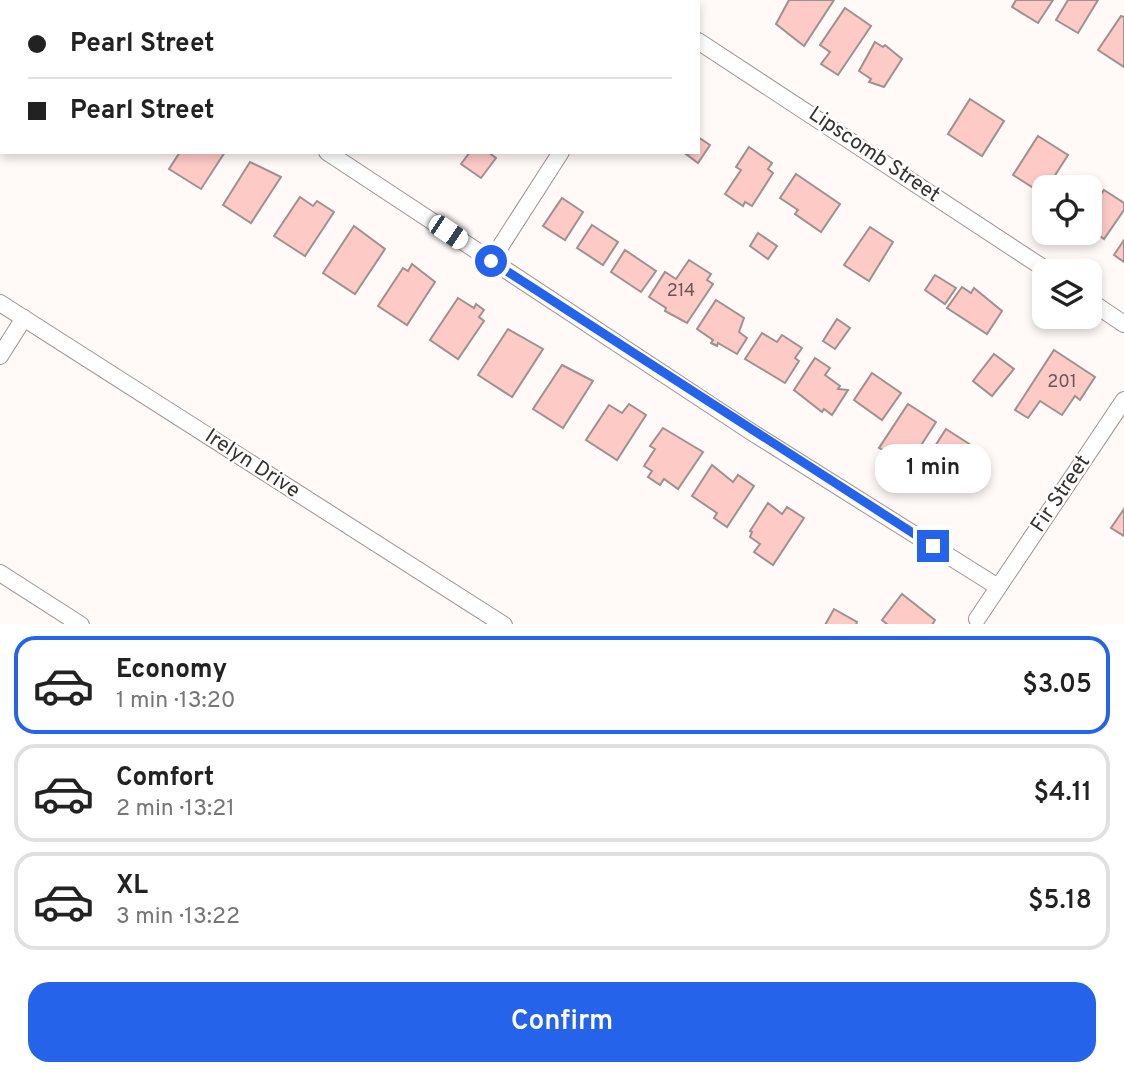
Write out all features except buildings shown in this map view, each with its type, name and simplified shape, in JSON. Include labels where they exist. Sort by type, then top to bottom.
[{"type":"street","name":"Lipscomb Street","points":[[700,42],[1032,260]]},
{"type":"street","points":[[330,154],[766,441],[998,587]]},
{"type":"street","points":[[491,261],[560,154]]},
{"type":"street","name":"Irelyn Drive","points":[[0,303],[502,624]]},
{"type":"street","points":[[1102,309],[1124,324]]},
{"type":"street","points":[[0,356],[24,318]]},
{"type":"street","name":"Fir Street","points":[[977,619],[1124,400]]},
{"type":"street","points":[[0,573],[79,624]]},
{"type":"route","points":[[491,261],[753,433],[933,546]]}]
